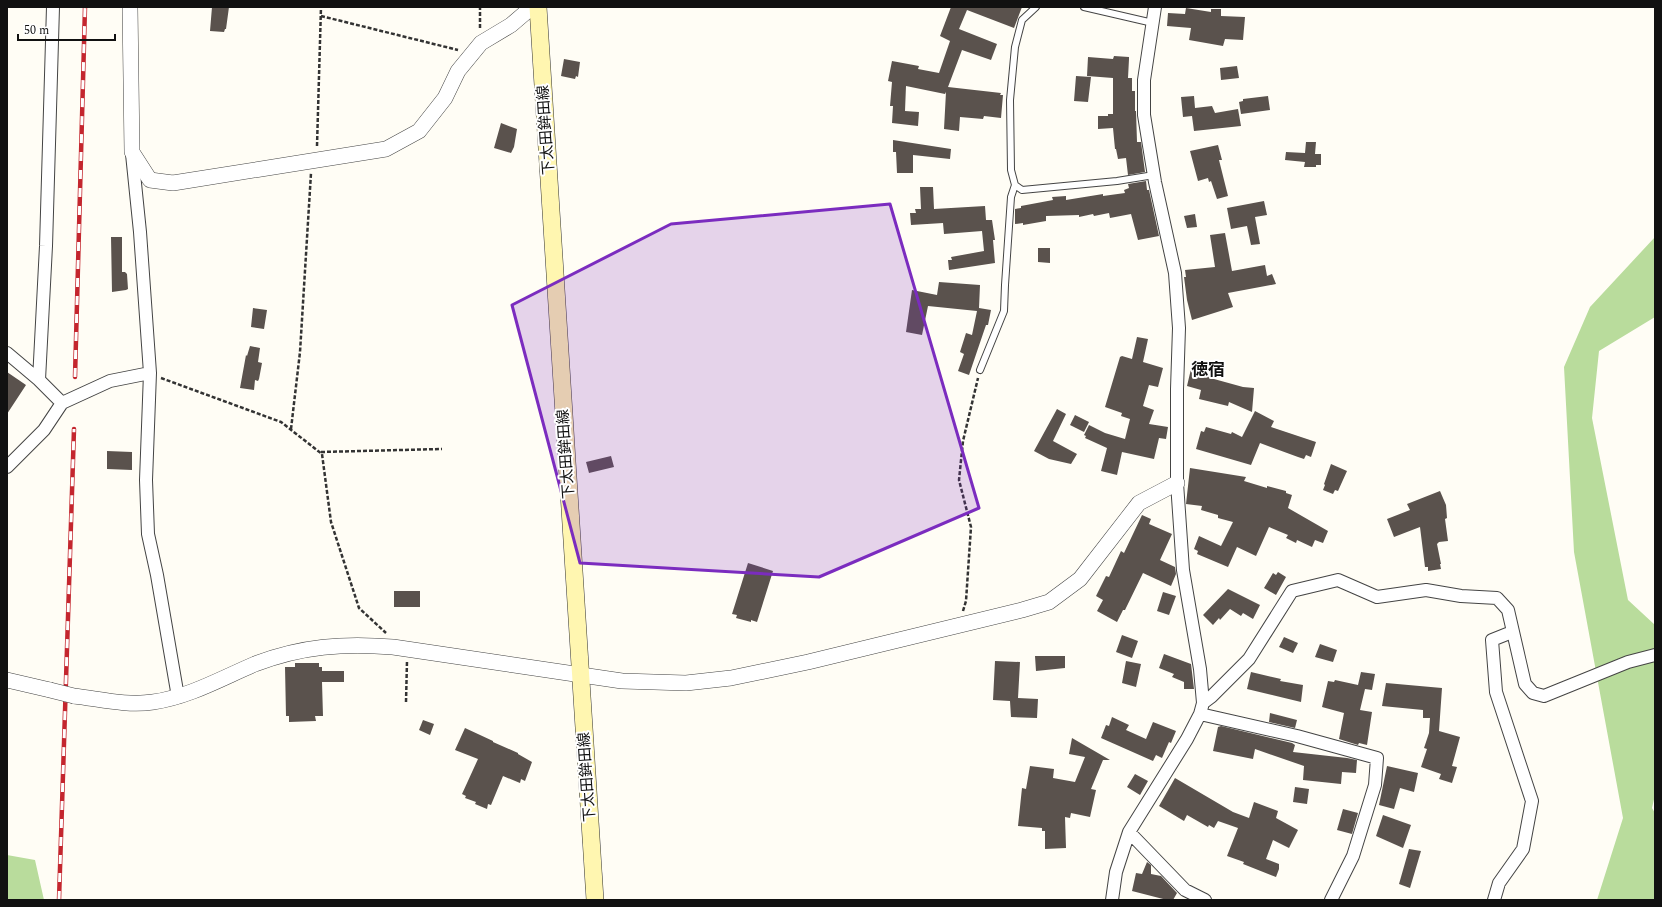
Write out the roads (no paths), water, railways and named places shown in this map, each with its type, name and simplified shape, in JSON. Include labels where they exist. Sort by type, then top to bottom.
[{"type":"main road","name":"下太田鉾田線","points":[[538,7],[595,900]]},
{"type":"street","points":[[39,380],[46,246],[53,7]]},
{"type":"street","points":[[130,7],[132,152],[140,232],[150,374],[146,480],[148,534],[157,575],[178,697]]},
{"type":"street","points":[[132,152],[150,180],[173,183],[386,149],[419,131],[445,98],[458,70],[477,48],[511,25],[532,7]]},
{"type":"street","points":[[1155,7],[1144,80],[1144,115],[1154,175],[1175,273],[1179,328],[1177,389],[1177,483],[1183,570],[1200,669],[1201,708]]},
{"type":"street","points":[[7,353],[39,380],[62,403]]},
{"type":"street","points":[[7,466],[44,430],[62,403],[110,381],[150,374]]},
{"type":"street","points":[[7,680],[74,696],[136,703],[153,702],[178,697],[258,664],[295,652],[339,645],[363,645],[397,648],[622,681],[686,683],[731,678],[808,662],[1022,610],[1049,602],[1080,579],[1139,503],[1177,483]]},
{"type":"street","points":[[1112,900],[1116,872],[1129,832],[1187,739],[1201,708],[1210,697],[1249,659],[1292,591],[1338,580],[1377,597],[1426,590],[1461,596],[1497,598],[1508,610],[1525,684],[1533,693],[1544,696],[1628,662],[1655,655]]},
{"type":"street","points":[[1494,900],[1499,883],[1523,849],[1532,801],[1496,692],[1492,640],[1512,632]]},
{"type":"street","points":[[1201,708],[1377,758],[1375,785],[1352,856],[1331,900]]},
{"type":"street","points":[[1129,832],[1183,895],[1205,900]]},
{"type":"lane","points":[[980,370],[1004,311],[1011,197],[1015,185],[1011,170],[1010,100],[1015,47],[1022,20],[1036,7]]},
{"type":"lane","points":[[1084,7],[1153,23]]},
{"type":"lane","points":[[1015,185],[1022,190],[1116,181],[1154,175]]},
{"type":"railway","points":[[75,377],[85,7]]},
{"type":"railway","points":[[59,900],[74,429]]},
{"type":"district","name":"徳宿","points":[[1208,370]]}]
